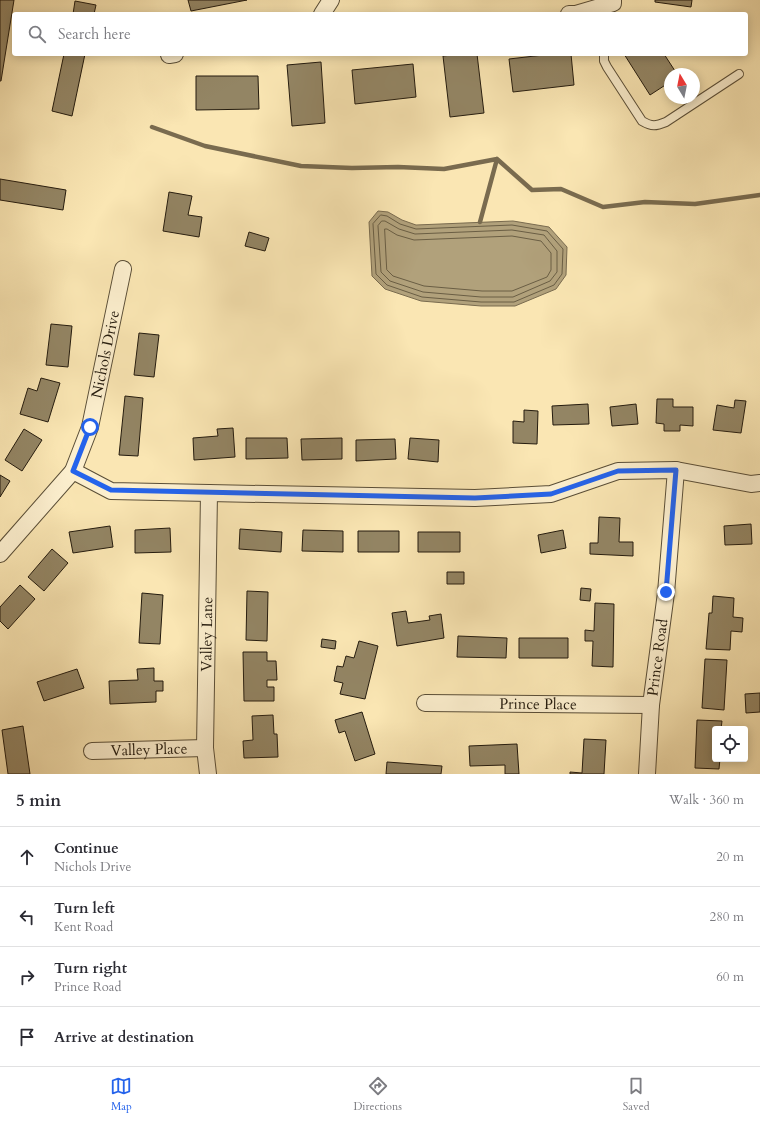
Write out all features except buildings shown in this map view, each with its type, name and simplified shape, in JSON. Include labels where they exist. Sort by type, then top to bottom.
[{"type":"street","points":[[323,12],[331,0]]},
{"type":"street","points":[[584,12],[605,7]]},
{"type":"street","name":"Nichols Drive","points":[[0,554],[73,471],[90,427],[123,269]]},
{"type":"street","points":[[73,471],[111,490],[475,498],[551,494],[618,471],[676,470],[751,484],[760,483]]},
{"type":"street","name":"Prince Road","points":[[647,774],[651,705],[666,592],[676,470]]},
{"type":"street","name":"Valley Lane","points":[[208,493],[205,748],[208,774]]},
{"type":"street","name":"Prince Place","points":[[425,703],[651,705]]},
{"type":"street","name":"Valley Place","points":[[92,751],[205,748]]},
{"type":"lane","points":[[604,56],[607,67],[642,121],[656,126],[666,122],[739,74]]},
{"type":"water","points":[[378,211],[388,212],[402,220],[416,225],[513,221],[549,227],[567,247],[566,275],[556,289],[515,306],[481,306],[421,301],[385,289],[372,276],[369,222]]},
{"type":"waterway","points":[[152,127],[205,146],[301,166],[444,169],[497,159]]},
{"type":"waterway","points":[[497,159],[532,190],[561,189],[603,207],[645,202],[695,204],[760,195]]},
{"type":"waterway","points":[[480,222],[497,159]]},
{"type":"route","points":[[90,427],[73,471],[111,490],[475,498],[551,494],[618,471],[676,470],[666,592]]}]
